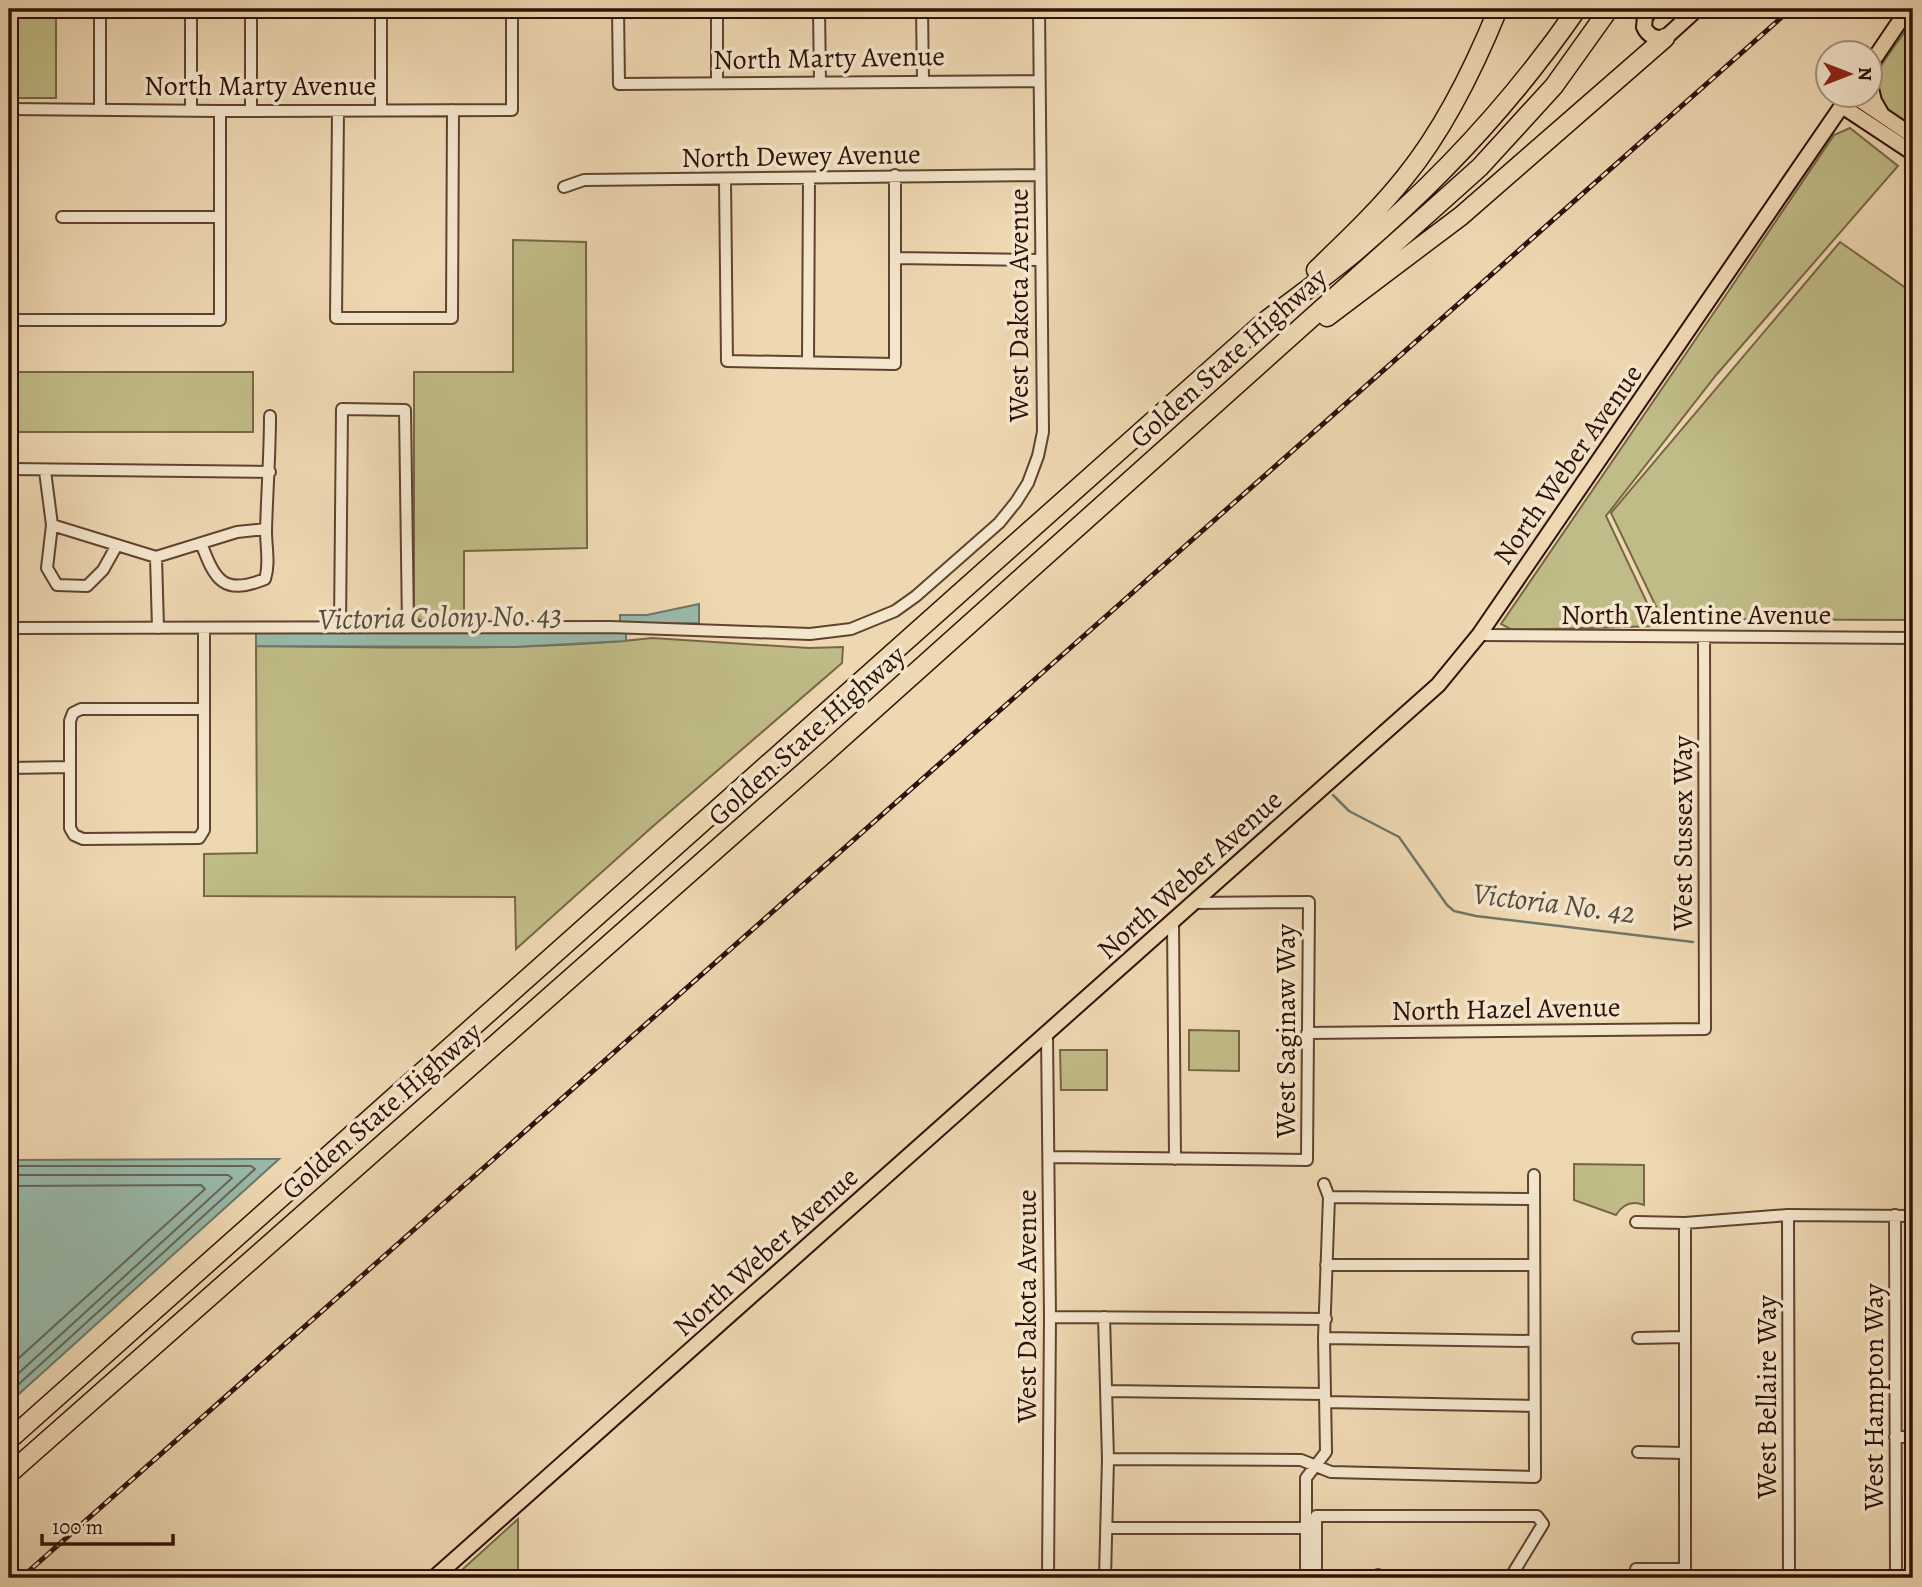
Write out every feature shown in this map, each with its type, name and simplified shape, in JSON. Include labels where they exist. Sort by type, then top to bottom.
[{"type":"highway","points":[[1264,322],[1363,224],[1406,176],[1446,117],[1485,42],[1498,9]]},
{"type":"highway","name":"Golden State Highway","points":[[9,1440],[1264,322],[1353,254],[1457,158],[1504,104],[1577,9]]},
{"type":"highway","name":"Golden State Highway","points":[[9,1474],[832,748],[1488,159],[1554,86],[1609,9]]},
{"type":"highway","points":[[1266,357],[1317,324],[1461,216],[1665,38]]},
{"type":"main road","points":[[1651,9],[1645,17],[1646,31],[1655,37],[1665,38],[1697,9]]},
{"type":"main road","points":[[1884,44],[1908,9]]},
{"type":"main road","name":"North Weber Avenue","points":[[434,1578],[1422,701],[1452,670],[1479,635],[1841,108]]},
{"type":"main road","points":[[1860,108],[1913,153]]},
{"type":"main road","points":[[1867,108],[1913,136]]},
{"type":"main road","points":[[1878,108],[1884,117]]},
{"type":"street","points":[[100,9],[100,109]]},
{"type":"street","points":[[191,9],[191,111]]},
{"type":"street","points":[[251,9],[251,110]]},
{"type":"street","points":[[382,9],[382,110]]},
{"type":"street","name":"North Marty Avenue","points":[[9,108],[191,111],[512,110],[512,9]]},
{"type":"street","name":"North Marty Avenue","points":[[618,9],[619,84],[1040,81]]},
{"type":"street","points":[[717,9],[717,83]]},
{"type":"street","points":[[819,9],[820,82]]},
{"type":"street","points":[[922,9],[923,80]]},
{"type":"street","name":"West Dakota Avenue","points":[[408,627],[610,627],[828,633],[852,629],[895,611],[999,523],[1016,502],[1032,473],[1042,432],[1039,9]]},
{"type":"street","points":[[338,111],[336,318],[452,318],[453,110]]},
{"type":"street","points":[[9,320],[220,320],[220,111]]},
{"type":"street","points":[[725,180],[727,361],[895,364],[895,175]]},
{"type":"street","name":"North Dewey Avenue","points":[[564,187],[584,180],[809,179],[895,175],[1040,176]]},
{"type":"street","points":[[808,362],[809,179]]},
{"type":"street","points":[[62,217],[219,217]]},
{"type":"street","points":[[896,258],[1041,260]]},
{"type":"street","points":[[9,628],[408,627],[405,410],[342,409],[340,627]]},
{"type":"street","points":[[201,543],[211,570],[221,581],[234,586],[249,585],[265,579],[268,569],[266,529],[270,416]]},
{"type":"street","points":[[11,469],[270,472]]},
{"type":"street","points":[[45,471],[52,524],[47,568],[57,585],[87,586],[103,570],[117,545]]},
{"type":"street","points":[[52,524],[156,557],[237,532],[266,529]]},
{"type":"street","points":[[156,557],[158,628]]},
{"type":"street","points":[[204,628],[204,709],[204,830],[199,838],[83,839],[74,835],[70,828],[69,767],[69,721],[73,713],[81,709],[204,709]]},
{"type":"street","name":"North Valentine Avenue","points":[[1479,635],[1913,638]]},
{"type":"street","name":"West Sussex Way","points":[[1704,637],[1705,1029]]},
{"type":"street","points":[[9,768],[69,767]]},
{"type":"street","name":"West Saginaw Way","points":[[1175,1159],[1307,1160],[1309,902],[1193,903]]},
{"type":"street","points":[[1049,1157],[1175,1159],[1173,921]]},
{"type":"street","name":"North Hazel Avenue","points":[[1307,1033],[1705,1029]]},
{"type":"street","name":"West Dakota Avenue","points":[[1047,1034],[1050,1317],[1048,1578]]},
{"type":"street","points":[[1108,1459],[1301,1460],[1331,1472],[1535,1477],[1534,1175]]},
{"type":"street","points":[[1306,1578],[1306,1478],[1326,1452],[1324,1338],[1329,1197],[1324,1184]]},
{"type":"street","points":[[1329,1197],[1534,1199]]},
{"type":"street","points":[[1636,1222],[1685,1223],[1788,1215],[1913,1216]]},
{"type":"street","name":"West Bellaire Way","points":[[1788,1215],[1789,1578]]},
{"type":"street","name":"West Hampton Way","points":[[1895,1216],[1896,1578]]},
{"type":"street","points":[[1636,1570],[1685,1574],[1685,1223]]},
{"type":"street","points":[[1326,1265],[1534,1265]]},
{"type":"street","points":[[1050,1317],[1326,1319]]},
{"type":"street","points":[[1104,1317],[1108,1459],[1105,1578]]},
{"type":"street","points":[[1638,1338],[1685,1337]]},
{"type":"street","points":[[1324,1338],[1533,1341]]},
{"type":"street","points":[[1107,1391],[1534,1406]]},
{"type":"street","points":[[1895,1437],[1913,1437]]},
{"type":"street","points":[[1638,1452],[1685,1452]]},
{"type":"street","points":[[1316,1578],[1316,1516],[1537,1516],[1543,1524],[1510,1577]]},
{"type":"street","points":[[1107,1528],[1306,1528]]},
{"type":"shaded area","points":[[9,9],[56,9],[56,98],[12,98],[9,95]]},
{"type":"shaded area","points":[[1913,20],[1913,126],[1884,106],[1884,62]]},
{"type":"shaded area","points":[[1850,128],[1898,166],[1717,374],[1606,516],[1658,626],[1512,630],[1501,624],[1834,135]]},
{"type":"shaded area","points":[[513,240],[586,242],[587,548],[464,551],[464,623],[424,623],[414,616],[414,372],[513,372]]},
{"type":"shaded area","points":[[1840,242],[1913,293],[1913,620],[1662,619],[1611,513]]},
{"type":"shaded area","points":[[9,372],[253,372],[253,432],[9,432]]},
{"type":"shaded area","points":[[652,638],[809,648],[843,647],[842,663],[516,949],[515,897],[204,896],[204,854],[257,853],[256,646],[504,647]]},
{"type":"shaded area","points":[[1189,1030],[1239,1031],[1239,1071],[1189,1070]]},
{"type":"shaded area","points":[[1060,1050],[1107,1050],[1107,1090],[1061,1090]]},
{"type":"shaded area","points":[[1574,1164],[1644,1165],[1644,1205],[1628,1204],[1616,1215],[1574,1200]]},
{"type":"shaded area","points":[[518,1519],[518,1578],[453,1578]]},
{"type":"water","points":[[699,604],[699,623],[620,624],[620,615],[647,615]]},
{"type":"water","points":[[626,631],[626,641],[514,647],[256,646],[256,632]]},
{"type":"water","points":[[279,1159],[9,1403],[9,1160]]},
{"type":"waterway","name":"Victoria No. 42","points":[[1333,795],[1349,811],[1399,837],[1454,911],[1476,916],[1693,942]]},
{"type":"railway","points":[[21,1578],[1791,9]]},
{"type":"water label","name":"Victoria Colony No. 43","points":[[440,617]]}]
